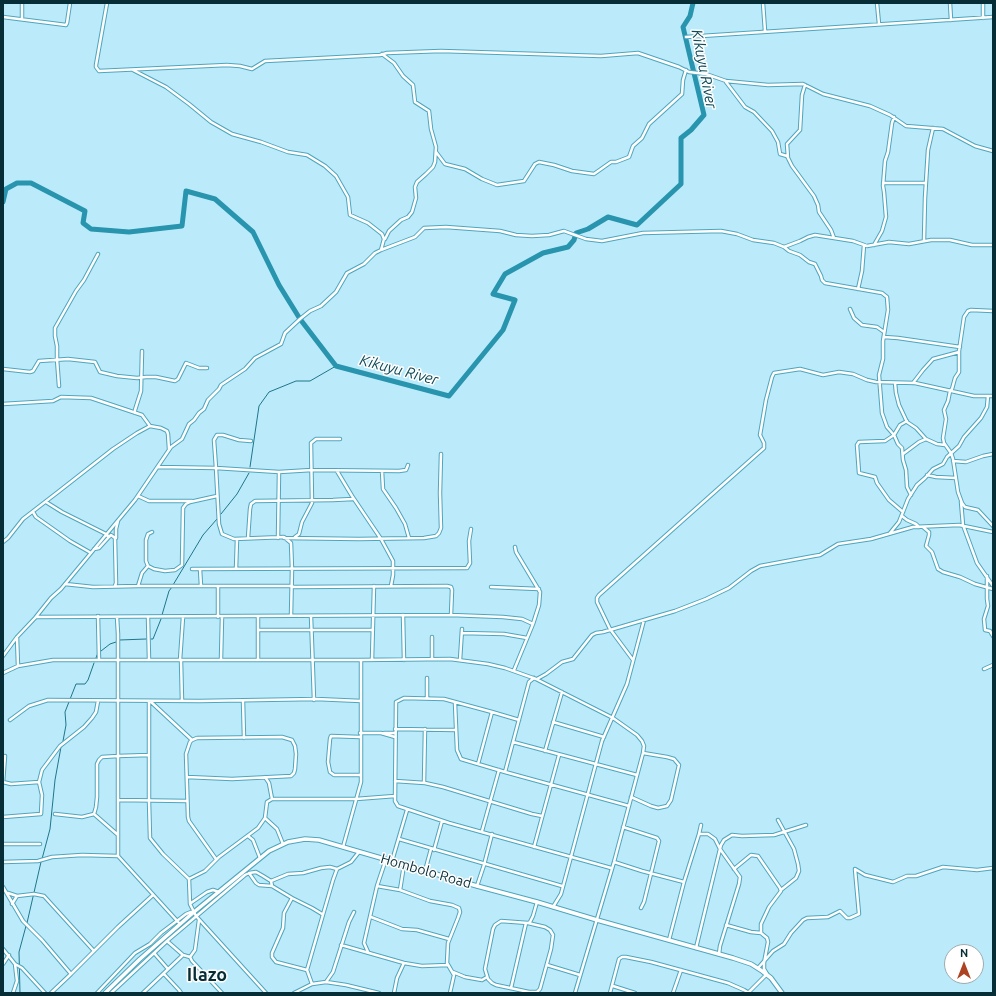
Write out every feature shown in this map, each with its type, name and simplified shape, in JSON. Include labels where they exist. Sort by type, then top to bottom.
[{"type":"street","points":[[22,3],[22,19]]},
{"type":"street","points":[[3,17],[66,25],[70,3]]},
{"type":"street","points":[[107,3],[96,68],[99,71],[227,65],[252,69],[265,62],[387,53],[453,51],[470,53],[602,56],[635,53],[653,57],[694,73],[706,74],[726,81],[768,85],[805,85],[823,94],[870,106],[894,117],[906,126],[943,129],[975,146],[993,151]]},
{"type":"street","points":[[762,3],[765,31]]},
{"type":"street","points":[[877,3],[879,25]]},
{"type":"street","points":[[950,3],[951,20]]},
{"type":"street","points":[[983,3],[983,18]]},
{"type":"street","points":[[686,37],[993,17]]},
{"type":"street","points":[[380,250],[389,231],[401,220],[408,217],[412,212],[416,198],[415,187],[417,182],[433,167],[436,152],[429,111],[415,102],[413,85],[403,76],[394,64],[382,54]]},
{"type":"street","points":[[132,70],[166,87],[212,122],[232,134],[261,142],[288,152],[307,155],[325,166],[336,176],[348,197],[350,215],[368,224],[382,234],[384,239]]},
{"type":"street","points":[[436,152],[446,164],[466,170],[496,185],[524,181],[535,164],[539,162],[554,164],[572,171],[594,174],[611,162],[616,162],[629,157],[633,148],[642,138],[648,124],[682,94],[683,80],[686,70]]},
{"type":"street","points":[[726,81],[745,106],[755,113],[772,131],[778,142],[780,154],[786,155],[788,158]]},
{"type":"street","points":[[805,85],[802,95],[800,130],[787,144],[788,158],[815,198],[819,212],[829,226],[834,238]]},
{"type":"street","points":[[874,245],[882,231],[886,218],[883,183],[885,161],[894,117]]},
{"type":"street","points":[[924,240],[928,150],[933,128]]},
{"type":"street","points":[[883,183],[926,183]]},
{"type":"street","points":[[3,656],[17,637],[65,584],[138,496],[172,445],[182,439],[189,424],[204,409],[208,400],[221,385],[245,369],[255,358],[281,344],[286,333],[300,319],[310,311],[320,306],[336,292],[347,273],[364,264],[380,250],[415,237],[424,228],[446,227],[500,231],[517,236],[549,235],[564,231],[586,239],[602,241],[643,233],[721,232],[737,234],[753,240],[774,243],[800,255],[809,262],[815,264],[824,283],[882,293],[887,297],[888,310],[884,332],[883,358],[879,375],[882,413],[887,427],[902,448],[907,487],[911,495]]},
{"type":"street","points":[[784,248],[810,236],[855,241],[864,245],[889,242],[909,244],[924,240],[945,240],[993,246]]},
{"type":"street","points":[[858,289],[862,272],[864,245]]},
{"type":"street","points":[[60,386],[56,359],[56,328],[76,290],[84,280],[98,254]]},
{"type":"street","points":[[850,309],[854,318],[862,325],[877,328],[884,332]]},
{"type":"street","points":[[923,527],[929,533],[926,546],[932,552],[938,569],[942,572],[960,577],[975,584],[993,587],[978,562],[963,525],[961,501],[953,461],[951,453],[945,445],[943,438],[946,419],[944,410],[958,373],[959,352],[964,318],[966,313],[971,310],[993,311]]},
{"type":"street","points":[[884,337],[960,347]]},
{"type":"street","points":[[136,413],[135,410],[142,378],[142,351]]},
{"type":"street","points":[[913,383],[922,370],[933,359],[959,352]]},
{"type":"street","points":[[3,369],[30,372],[33,371],[39,361],[56,359],[74,360],[95,362],[100,372],[117,376],[142,378],[156,377],[175,381],[178,379],[186,363],[199,368],[207,368]]},
{"type":"street","points":[[633,660],[610,629],[597,598],[764,448],[764,443],[760,435],[766,400],[774,373],[800,370],[823,375],[839,372],[853,374],[867,380],[913,383],[974,396],[993,396]]},
{"type":"street","points":[[895,383],[899,405],[907,421],[926,439],[937,444],[945,445]]},
{"type":"street","points":[[890,533],[898,524],[908,499],[917,485],[933,469],[943,464],[981,418],[987,407],[988,396]]},
{"type":"street","points":[[3,404],[53,401],[61,397],[91,398],[136,413],[144,417],[150,426]]},
{"type":"street","points":[[907,421],[900,425],[894,435],[883,442],[857,443],[859,470],[860,473],[875,477],[876,483],[889,500],[907,520],[914,522],[919,527]]},
{"type":"street","points":[[3,542],[23,519],[113,449],[137,433],[150,426],[167,431],[169,450]]},
{"type":"street","points":[[252,441],[239,440],[223,435],[217,435],[214,440],[219,524],[222,534],[229,538],[431,538],[439,533],[441,528],[441,454]]},
{"type":"street","points":[[295,538],[299,534],[302,522],[311,508],[312,443],[316,439],[340,439]]},
{"type":"street","points":[[902,454],[926,439]]},
{"type":"street","points":[[953,461],[966,462],[993,454]]},
{"type":"street","points":[[158,467],[216,468],[279,472],[312,470],[406,470],[408,465]]},
{"type":"street","points":[[337,470],[381,539],[393,561],[394,569],[391,586]]},
{"type":"street","points":[[382,471],[383,489],[405,524],[409,538]]},
{"type":"street","points":[[278,538],[279,472]]},
{"type":"street","points":[[927,475],[956,478]]},
{"type":"street","points":[[138,496],[149,500],[196,501]]},
{"type":"street","points":[[152,532],[148,534],[146,540],[146,562],[148,566],[165,571],[175,570],[182,565],[183,561],[183,508],[186,504],[218,496]]},
{"type":"street","points":[[248,538],[250,509],[253,502],[260,500],[333,500],[354,498]]},
{"type":"street","points":[[961,501],[965,507],[978,510],[993,526]]},
{"type":"street","points":[[46,502],[62,512],[109,536],[114,536],[116,540]]},
{"type":"street","points":[[33,512],[36,517],[70,542],[90,553]]},
{"type":"street","points":[[115,586],[116,529],[118,519]]},
{"type":"street","points":[[505,772],[530,682],[532,679],[546,674],[562,662],[573,659],[592,635],[675,611],[724,591],[758,567],[822,554],[838,544],[868,540],[890,533],[919,527],[963,525],[993,532]]},
{"type":"street","points":[[192,569],[467,568],[470,563],[469,541],[471,529]]},
{"type":"street","points":[[94,548],[99,548],[109,536]]},
{"type":"street","points":[[284,538],[291,543],[291,616]]},
{"type":"street","points":[[236,569],[237,539]]},
{"type":"street","points":[[514,670],[533,624],[541,594],[540,589],[516,552],[515,547]]},
{"type":"street","points":[[138,586],[142,573],[148,566]]},
{"type":"street","points":[[200,569],[200,586]]},
{"type":"street","points":[[987,575],[986,587],[988,606],[984,619],[985,630],[990,631],[993,636]]},
{"type":"street","points":[[65,584],[93,587],[447,586],[451,587],[452,590],[451,615]]},
{"type":"street","points":[[218,586],[218,617]]},
{"type":"street","points":[[372,660],[374,586]]},
{"type":"street","points":[[491,587],[540,589]]},
{"type":"street","points":[[403,615],[404,660]]},
{"type":"street","points":[[36,617],[451,615],[522,619],[533,624]]},
{"type":"street","points":[[98,616],[99,660]]},
{"type":"street","points":[[258,616],[258,659]]},
{"type":"street","points":[[311,616],[314,700]]},
{"type":"street","points":[[117,617],[118,856],[180,924]]},
{"type":"street","points":[[148,617],[149,660]]},
{"type":"street","points":[[182,701],[181,660],[183,617]]},
{"type":"street","points":[[221,659],[222,617]]},
{"type":"street","points":[[554,907],[561,894],[604,736],[627,684],[644,619]]},
{"type":"street","points":[[258,630],[373,630]]},
{"type":"street","points":[[460,660],[462,631],[504,634],[527,638]]},
{"type":"street","points":[[17,637],[18,666]]},
{"type":"street","points":[[432,637],[432,659]]},
{"type":"street","points":[[3,673],[18,666],[45,661],[221,659],[460,660],[514,670],[535,678],[613,718],[640,737],[643,743],[643,753],[614,862],[575,993]]},
{"type":"street","points":[[343,847],[361,784],[361,660]]},
{"type":"street","points":[[984,669],[993,665]]},
{"type":"street","points":[[427,678],[427,698]]},
{"type":"street","points":[[545,751],[562,692]]},
{"type":"street","points":[[519,720],[455,703],[444,698],[404,698],[396,702],[395,801],[398,806],[407,810],[534,847],[572,856],[611,868]]},
{"type":"street","points":[[10,720],[24,709],[44,700],[361,701]]},
{"type":"street","points":[[3,818],[41,814],[42,795],[39,782],[42,770],[60,746],[84,727],[92,718],[96,712],[98,701]]},
{"type":"street","points":[[150,701],[192,740]]},
{"type":"street","points":[[150,701],[150,838],[163,854],[189,879],[190,904],[196,916],[266,993]]},
{"type":"street","points":[[243,701],[244,738]]},
{"type":"street","points":[[455,703],[458,753],[461,759],[629,806]]},
{"type":"street","points":[[478,764],[492,712]]},
{"type":"street","points":[[553,722],[604,736]]},
{"type":"street","points":[[361,774],[334,775],[330,772],[328,762],[331,736],[425,729],[456,730]]},
{"type":"street","points":[[424,783],[425,729]]},
{"type":"street","points":[[381,733],[395,737]]},
{"type":"street","points":[[187,777],[232,779],[291,776],[294,773],[296,749],[292,740],[282,737],[197,738],[192,740],[186,754],[187,801],[190,821],[216,859]]},
{"type":"street","points":[[513,742],[637,775]]},
{"type":"street","points":[[631,797],[658,808],[665,807],[670,803],[679,765],[674,759],[643,753]]},
{"type":"street","points":[[534,847],[559,754]]},
{"type":"street","points":[[5,756],[3,782],[11,784],[39,782]]},
{"type":"street","points":[[94,814],[97,797],[97,762],[102,757],[149,756]]},
{"type":"street","points":[[482,831],[499,770]]},
{"type":"street","points":[[265,777],[269,783],[272,799]]},
{"type":"street","points":[[395,781],[424,783],[468,794],[542,816]]},
{"type":"street","points":[[189,879],[205,871],[216,859],[263,823],[267,802],[272,799],[356,799],[395,796]]},
{"type":"street","points":[[118,800],[187,801]]},
{"type":"street","points":[[392,861],[407,810]]},
{"type":"street","points":[[55,814],[82,817],[94,814]]},
{"type":"street","points":[[94,814],[118,835]]},
{"type":"street","points":[[265,818],[277,829],[283,844]]},
{"type":"street","points":[[425,871],[442,820]]},
{"type":"street","points":[[761,933],[761,924],[769,907],[779,896],[781,890],[796,878],[799,871],[797,858],[786,832],[778,820]]},
{"type":"street","points":[[669,940],[701,825]]},
{"type":"street","points":[[696,948],[720,845],[724,840],[732,835],[774,835],[806,825]]},
{"type":"street","points":[[623,827],[657,838],[659,843],[644,902],[641,908]]},
{"type":"street","points":[[254,831],[253,840],[260,858]]},
{"type":"street","points":[[477,886],[492,834]]},
{"type":"street","points":[[699,834],[708,834],[715,839],[720,849],[740,877],[719,954]]},
{"type":"street","points":[[248,836],[253,840]]},
{"type":"street","name":"Hombolo Road","points":[[105,993],[166,939],[180,924],[268,851],[296,840],[313,839],[751,964],[766,974],[782,993]]},
{"type":"street","points":[[398,839],[484,865],[562,886]]},
{"type":"street","points":[[3,844],[40,844]]},
{"type":"street","points":[[271,881],[288,874],[303,873],[321,868],[330,867],[337,869],[351,862],[359,852]]},
{"type":"street","points":[[3,862],[38,861],[52,857],[82,855],[118,856]]},
{"type":"street","points":[[734,869],[751,855],[758,856],[781,890]]},
{"type":"street","points":[[368,952],[364,943],[377,886],[386,859]]},
{"type":"street","points":[[614,862],[651,874],[684,882]]},
{"type":"street","points":[[400,890],[404,865]]},
{"type":"street","points":[[758,968],[773,951],[784,944],[791,933],[803,920],[807,918],[828,916],[840,911],[847,918],[859,914],[855,869],[866,875],[893,882],[907,876],[916,876],[943,867],[977,870],[993,868]]},
{"type":"street","points":[[246,869],[259,885],[272,886],[322,914]]},
{"type":"street","points":[[312,984],[307,970],[322,914],[337,869]]},
{"type":"street","points":[[111,993],[154,953],[166,939],[196,916],[234,883],[249,873],[256,872],[271,881],[272,886]]},
{"type":"street","points":[[377,886],[400,890],[430,901],[452,905],[459,908],[460,912],[449,939],[448,965],[453,971],[466,977],[482,980],[487,977]]},
{"type":"street","points":[[3,887],[8,893],[12,904],[24,921],[31,927],[71,974]]},
{"type":"street","points":[[190,904],[207,892],[213,890],[219,892]]},
{"type":"street","points":[[8,893],[17,896],[34,894],[44,896],[94,951]]},
{"type":"street","points":[[51,993],[153,895]]},
{"type":"street","points":[[12,904],[17,896]]},
{"type":"street","points":[[292,898],[284,913],[283,928],[272,953],[272,957],[276,962],[307,970]]},
{"type":"street","points":[[511,988],[527,923],[532,920],[537,902]]},
{"type":"street","points":[[98,993],[132,955],[150,944],[161,933],[177,921],[191,912],[194,912]]},
{"type":"street","points":[[326,982],[333,972],[349,922],[354,912]]},
{"type":"street","points":[[371,917],[402,928],[416,930],[449,939]]},
{"type":"street","points":[[190,956],[195,950],[199,920]]},
{"type":"street","points":[[506,920],[527,923],[545,927],[552,932],[553,939],[547,965],[541,985],[537,992],[529,992],[496,985],[487,977],[486,962],[491,936],[495,925],[506,920]]},
{"type":"street","points":[[610,993],[619,959],[622,957],[630,957],[681,970],[728,983],[749,992],[766,974],[764,969],[768,942],[767,938],[761,933],[751,932],[726,925]]},
{"type":"street","points":[[161,933],[183,955],[190,956]]},
{"type":"street","points":[[341,945],[404,963],[426,966],[448,965]]},
{"type":"street","points":[[3,949],[15,964],[22,968],[45,993]]},
{"type":"street","points":[[154,953],[168,969]]},
{"type":"street","points":[[143,993],[183,955]]},
{"type":"street","points":[[3,964],[9,956]]},
{"type":"street","points":[[190,956],[192,961],[222,993]]},
{"type":"street","points":[[394,993],[397,978],[404,963]]},
{"type":"street","points":[[12,993],[17,981],[15,964]]},
{"type":"street","points":[[547,965],[580,975]]},
{"type":"street","points":[[673,993],[681,970]]},
{"type":"street","points":[[450,993],[454,975],[453,971]]},
{"type":"street","points":[[164,974],[181,993]]},
{"type":"street","points":[[294,993],[312,984],[326,982],[379,993]]},
{"type":"street","points":[[613,986],[634,993]]},
{"type":"waterway","name":"Kikuyu River","points":[[3,202],[6,189],[17,183],[31,183],[85,211],[83,223],[91,229],[129,232],[182,226],[186,191],[215,199],[253,232],[279,285],[300,319],[336,366],[449,396],[503,330],[515,300],[493,294],[505,274],[543,253],[568,247],[574,240],[576,233],[588,229],[608,217],[637,225],[681,184],[681,138],[691,130],[704,115],[683,27],[690,16],[693,3]]},
{"type":"waterway","points":[[250,467],[259,406],[269,392],[296,381],[310,381],[336,366]]},
{"type":"waterway","points":[[221,514],[237,494],[249,473]]},
{"type":"waterway","points":[[173,585],[203,535],[217,519]]},
{"type":"waterway","points":[[162,615],[169,591],[172,587]]},
{"type":"waterway","points":[[151,639],[153,639],[161,619]]},
{"type":"waterway","points":[[120,640],[146,639]]},
{"type":"waterway","points":[[101,651],[110,644],[116,642]]},
{"type":"waterway","points":[[63,741],[66,725],[65,712],[76,684],[85,684],[94,663]]},
{"type":"waterway","points":[[42,859],[50,829],[55,780],[61,747]]},
{"type":"waterway","points":[[27,923],[41,862]]},
{"type":"waterway","points":[[20,993],[19,952],[26,926]]},
{"type":"district","name":"Ilazo","points":[[207,975]]}]
